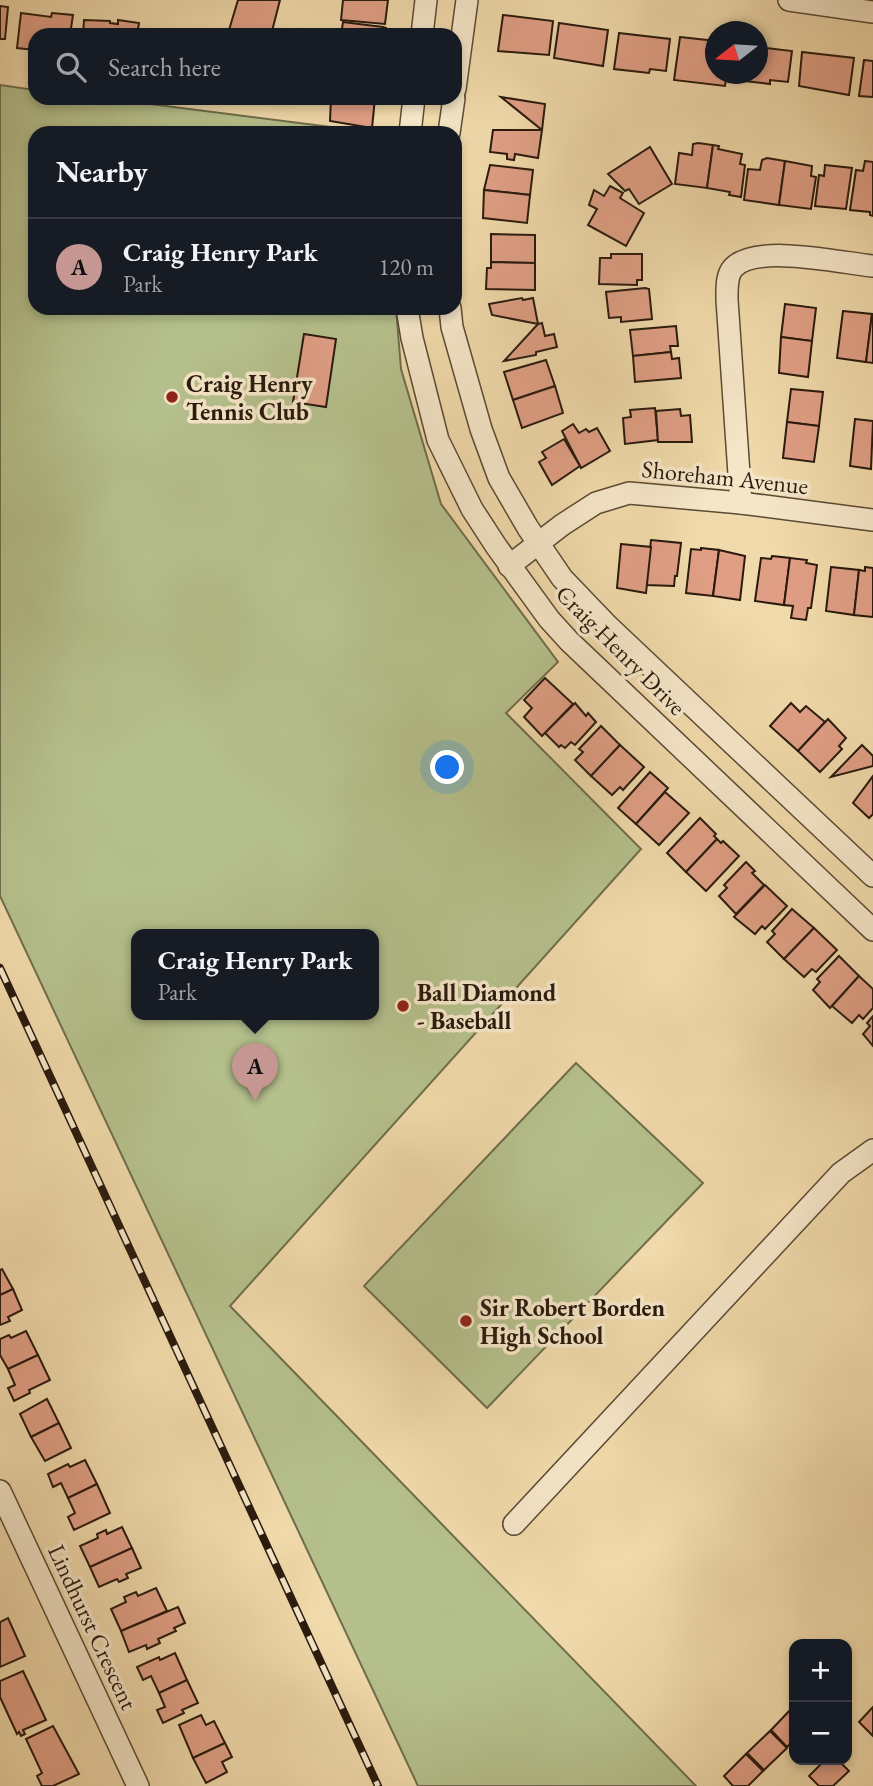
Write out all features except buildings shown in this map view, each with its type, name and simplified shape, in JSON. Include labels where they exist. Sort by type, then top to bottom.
[{"type":"street","points":[[423,28],[426,0]]},
{"type":"street","points":[[462,37],[467,0]]},
{"type":"street","points":[[789,0],[873,12]]},
{"type":"street","points":[[411,126],[413,105]]},
{"type":"street","points":[[450,126],[453,105]]},
{"type":"street","points":[[741,503],[727,300],[729,276],[737,265],[750,258],[788,256],[873,266]]},
{"type":"street","name":"Craig Henry Drive","points":[[408,315],[438,440],[472,509],[509,566],[549,619],[873,930]]},
{"type":"street","name":"Craig Henry Drive","points":[[451,315],[481,429],[499,478],[562,578],[608,626],[873,876]]},
{"type":"street","name":"Shoreham Avenue","points":[[509,566],[596,503],[629,493],[741,503],[873,520]]},
{"type":"street","points":[[514,1524],[841,1173],[873,1150]]},
{"type":"street","name":"Lindhurst Crescent","points":[[0,1491],[138,1786]]},
{"type":"green space","points":[[0,85],[28,89],[28,105],[158,105],[323,126],[28,126],[28,315],[397,315],[401,369],[441,504],[558,662],[506,713],[641,849],[230,1306],[696,1786],[418,1786],[0,896]]},
{"type":"green space","points":[[576,1063],[703,1183],[487,1408],[364,1286]]},
{"type":"railway","points":[[0,968],[378,1786]]},
{"type":"place","name":"Craig Henry Tennis Club","points":[[172,397]]},
{"type":"place","name":"Ball Diamond - Baseball","points":[[403,1006]]},
{"type":"place","name":"Craig Henry Park","points":[[255,1101]]},
{"type":"place","name":"Sir Robert Borden High School","points":[[466,1321]]}]
